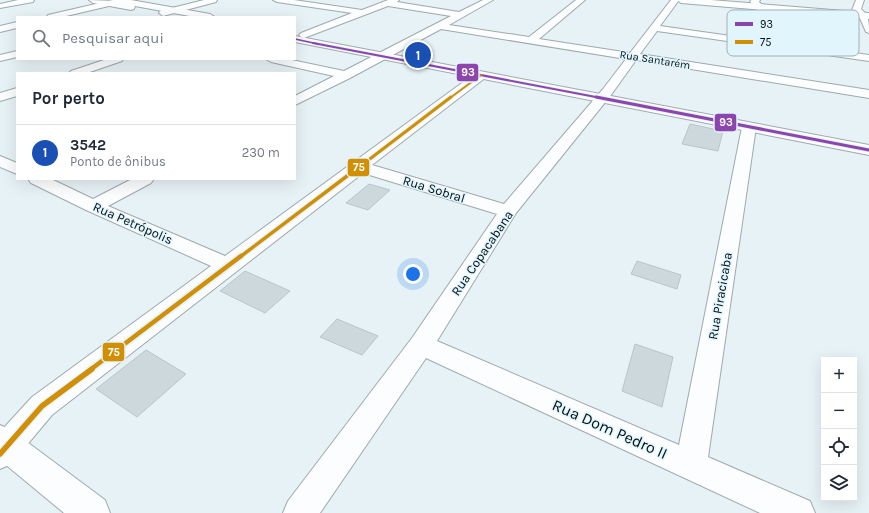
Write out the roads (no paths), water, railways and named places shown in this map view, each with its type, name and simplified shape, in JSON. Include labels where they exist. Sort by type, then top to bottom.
[{"type":"street","points":[[0,6],[30,0]]},
{"type":"street","points":[[93,0],[117,1],[205,16]]},
{"type":"street","points":[[163,13],[213,0]]},
{"type":"street","points":[[277,0],[362,13]]},
{"type":"street","points":[[297,3],[307,0]]},
{"type":"street","points":[[296,100],[489,0]]},
{"type":"street","points":[[531,40],[580,0]]},
{"type":"street","name":"Rua Copacabana","points":[[300,513],[421,345],[508,212],[604,95],[675,0]]},
{"type":"street","points":[[681,0],[757,3]]},
{"type":"street","points":[[730,0],[832,10]]},
{"type":"street","points":[[860,0],[869,30]]},
{"type":"street","points":[[55,16],[117,1],[177,16]]},
{"type":"street","points":[[298,36],[391,2],[461,15]]},
{"type":"street","points":[[0,29],[16,25]]},
{"type":"street","name":"Rua Santarém","points":[[440,26],[869,94]]},
{"type":"street","points":[[654,28],[727,38]]},
{"type":"street","points":[[298,36],[604,95],[749,127],[869,150]]},
{"type":"street","points":[[0,58],[16,54]]},
{"type":"street","points":[[387,54],[481,75],[869,141]]},
{"type":"street","points":[[855,56],[869,58]]},
{"type":"street","points":[[78,72],[115,60]]},
{"type":"street","points":[[277,60],[346,75]]},
{"type":"street","points":[[92,513],[3,446],[42,406],[481,75]]},
{"type":"street","points":[[0,97],[16,92]]},
{"type":"street","name":"Rua Piracicaba","points":[[691,465],[749,127]]},
{"type":"street","points":[[0,161],[16,169]]},
{"type":"street","name":"Rua Sobral","points":[[360,167],[508,212]]},
{"type":"street","name":"Rua Petrópolis","points":[[40,180],[93,206],[229,266]]},
{"type":"street","points":[[93,206],[143,180]]},
{"type":"street","name":"Rua Dom Pedro II","points":[[421,345],[798,513]]},
{"type":"place","name":"3542","points":[[418,55]]}]
